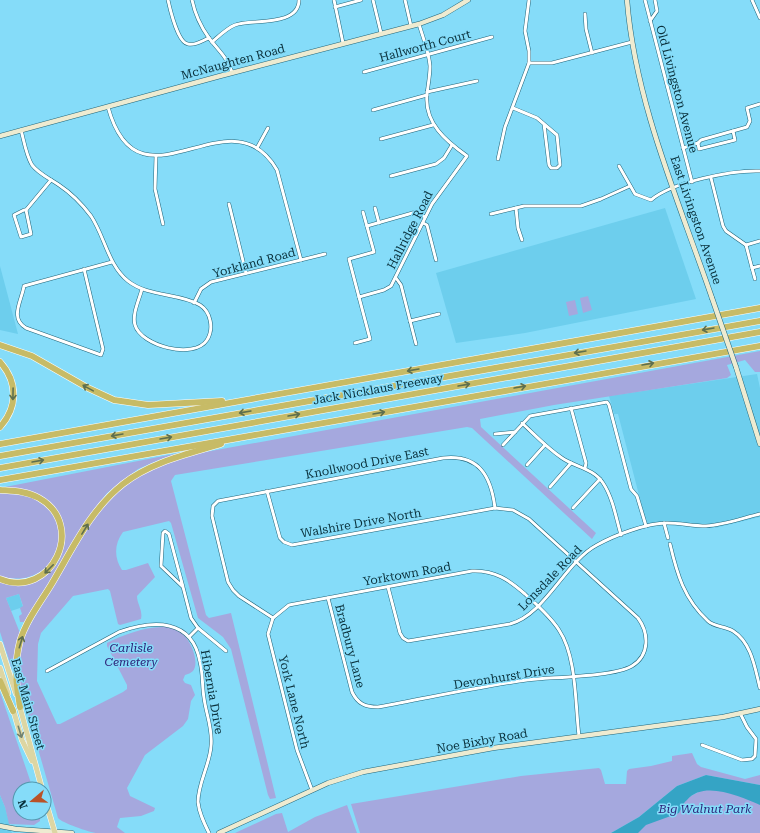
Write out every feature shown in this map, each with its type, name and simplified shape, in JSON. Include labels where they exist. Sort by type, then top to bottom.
[{"type":"highway","points":[[0,444],[760,308]]},
{"type":"highway","name":"Jack Nicklaus Freeway","points":[[0,456],[760,321]]},
{"type":"highway","name":"Jack Nicklaus Freeway","points":[[0,468],[760,332]]},
{"type":"highway","points":[[0,345],[32,356],[88,388],[114,400],[148,405],[223,401],[236,402]]},
{"type":"highway","points":[[0,480],[760,346]]},
{"type":"highway","points":[[0,362],[9,375],[14,391],[12,409],[0,427]]},
{"type":"highway","points":[[20,708],[15,677],[21,640],[31,618],[88,523],[103,504],[123,484],[148,469],[177,457],[246,436]]},
{"type":"highway","points":[[0,490],[29,494],[45,502],[56,514],[62,534],[61,548],[57,559],[43,574],[24,582],[13,582],[0,579]]},
{"type":"highway","points":[[0,681],[13,711]]},
{"type":"main road","name":"East Main Street","points":[[0,644],[20,708],[39,781]]},
{"type":"main road","name":"East Main Street","points":[[0,668],[22,740],[36,771]]},
{"type":"main road","points":[[52,821],[55,832]]},
{"type":"street","points":[[168,0],[172,17],[182,40],[185,43],[194,44],[209,38]]},
{"type":"street","points":[[192,0],[200,23],[209,38],[226,58],[232,72]]},
{"type":"street","points":[[212,42],[235,25],[280,19],[292,14],[297,10],[299,0]]},
{"type":"street","points":[[334,0],[343,43]]},
{"type":"street","points":[[335,7],[361,0]]},
{"type":"street","points":[[373,0],[382,34]]},
{"type":"street","points":[[405,0],[412,26]]},
{"type":"street","name":"McNaughten Road","points":[[0,136],[232,72],[419,24],[443,15],[468,0]]},
{"type":"street","points":[[498,159],[505,127],[529,63],[529,51],[525,31],[529,0]]},
{"type":"street","name":"East Livingston Avenue","points":[[627,0],[632,42],[649,115],[736,367],[760,444]]},
{"type":"street","name":"Old Livingston Avenue","points":[[644,0],[692,182]]},
{"type":"street","points":[[650,21],[657,11],[655,1],[659,0]]},
{"type":"street","points":[[752,0],[760,18]]},
{"type":"street","points":[[585,14],[586,29],[592,53]]},
{"type":"street","points":[[391,176],[436,164],[444,158],[452,145],[433,125],[428,109],[427,94],[430,71],[428,55],[419,24]]},
{"type":"street","name":"Hallworth Court","points":[[364,72],[492,37]]},
{"type":"street","points":[[529,63],[546,65],[632,42]]},
{"type":"street","points":[[373,110],[477,81]]},
{"type":"street","points":[[683,148],[698,143],[701,140],[748,127],[750,121],[747,108],[760,104]]},
{"type":"street","points":[[108,107],[114,129],[127,145],[146,155],[156,156],[174,154],[218,142],[243,142],[257,148],[272,161],[277,170],[301,260]]},
{"type":"street","points":[[512,108],[537,118],[557,135],[560,165],[557,168],[551,168],[549,165],[544,124]]},
{"type":"street","points":[[381,140],[433,125]]},
{"type":"street","points":[[257,148],[268,128]]},
{"type":"street","points":[[21,130],[31,164],[39,172],[61,186],[83,206],[97,226],[112,262],[128,281],[142,289],[194,303],[204,309],[210,320],[211,332],[207,340],[200,347],[190,350],[183,350],[143,338],[135,326],[135,315],[142,289]]},
{"type":"street","points":[[698,143],[699,149],[735,140],[733,132]]},
{"type":"street","name":"Hallridge Road","points":[[359,296],[388,288],[396,278],[423,222],[442,189],[467,156],[452,145]]},
{"type":"street","points":[[156,156],[155,189],[163,224]]},
{"type":"street","points":[[619,166],[635,194],[651,200],[674,187],[692,182],[741,172],[760,171]]},
{"type":"street","points":[[711,178],[725,229],[746,245],[755,279]]},
{"type":"street","points":[[26,210],[31,234],[21,237],[14,215],[26,210],[51,180]]},
{"type":"street","points":[[491,214],[516,208],[581,206],[630,186]]},
{"type":"street","points":[[229,204],[246,273]]},
{"type":"street","points":[[375,208],[379,223]]},
{"type":"street","points":[[516,208],[518,228],[522,240]]},
{"type":"street","points":[[355,343],[370,339],[349,259],[374,252],[363,212]]},
{"type":"street","points":[[367,226],[416,212],[426,217]]},
{"type":"street","points":[[423,222],[427,225],[436,260]]},
{"type":"street","points":[[746,245],[760,241]]},
{"type":"street","name":"Yorkland Road","points":[[194,303],[203,287],[211,282],[325,254]]},
{"type":"street","points":[[84,269],[103,349],[101,355],[26,328],[21,324],[16,311],[24,286],[84,269],[112,262]]},
{"type":"street","points":[[752,268],[760,266]]},
{"type":"street","points":[[396,278],[401,285],[416,344]]},
{"type":"street","points":[[410,321],[439,314]]},
{"type":"street","points":[[503,445],[530,416],[607,402],[631,489],[637,496],[646,526]]},
{"type":"street","points":[[572,408],[586,463],[585,468]]},
{"type":"street","points":[[522,423],[545,445],[571,463],[585,468],[600,479],[609,495],[621,535]]},
{"type":"street","points":[[495,434],[515,432]]},
{"type":"street","points":[[527,465],[545,445]]},
{"type":"street","name":"Knollwood Drive East","points":[[273,618],[239,596],[228,582],[212,516],[214,503],[222,499],[443,458],[456,457],[473,463],[487,477],[493,492],[495,508]]},
{"type":"street","points":[[550,487],[571,463]]},
{"type":"street","points":[[573,508],[600,479]]},
{"type":"street","name":"Walshire Drive North","points":[[267,491],[279,535],[284,542],[292,545],[495,508],[513,510],[525,516],[638,618],[646,631],[646,646]]},
{"type":"street","name":"Lonsdale Road","points":[[388,587],[400,633],[403,638],[408,641],[515,622],[525,618],[538,606],[577,562],[592,548],[621,535],[646,526],[664,523],[706,526],[721,524],[760,514]]},
{"type":"street","points":[[664,523],[668,538]]},
{"type":"street","points":[[183,587],[161,566],[163,532],[169,534],[183,587],[191,618],[198,628],[226,651]]},
{"type":"street","points":[[670,544],[682,588],[708,622],[733,631],[738,636],[751,654],[760,688]]},
{"type":"street","name":"Yorktown Road","points":[[273,618],[289,605],[472,571],[489,572],[505,578],[538,606],[554,623],[563,637],[570,656],[580,736]]},
{"type":"street","name":"Bradbury Lane","points":[[328,598],[352,692],[356,699]]},
{"type":"street","name":"York Lane North","points":[[273,618],[268,627],[269,638],[297,750],[312,790]]},
{"type":"street","name":"Hibernia Drive","points":[[47,671],[119,632],[128,629],[168,626],[180,629],[190,636],[195,644],[201,663],[204,698],[212,737],[210,752],[198,801],[202,817],[209,833]]},
{"type":"street","points":[[190,636],[198,628]]},
{"type":"street","name":"Devonhurst Drive","points":[[356,699],[365,706],[378,707],[527,680],[626,669],[637,662],[646,646]]},
{"type":"street","name":"Noe Bixby Road","points":[[219,833],[312,790],[339,779],[363,772],[493,748],[760,709]]},
{"type":"street","points":[[702,745],[742,760],[752,759],[754,756],[756,739],[747,727],[740,713]]},
{"type":"street","points":[[0,826],[16,829],[72,833]]},
{"type":"shaded area","points":[[665,208],[696,299],[525,333],[456,343],[436,273]]},
{"type":"shaded area","points":[[0,266],[18,334],[0,330]]},
{"type":"shaded area","points":[[757,374],[760,388],[760,517],[715,528],[713,525],[660,524],[647,526],[618,414],[614,414],[609,396]]},
{"type":"shaded area","points":[[19,594],[23,607],[11,611],[6,598]]},
{"type":"shaded area","points":[[706,775],[760,785],[760,805],[723,792],[703,791],[694,794],[686,801],[679,813],[646,825],[638,833],[611,833],[639,817],[677,786]]},
{"type":"shaded area","points":[[0,795],[5,807],[12,833],[0,833]]},
{"type":"green space","points":[[588,296],[592,310],[583,313],[580,298]]},
{"type":"green space","points":[[575,300],[578,314],[569,316],[566,302]]},
{"type":"green space","name":"Carlisle Cemetery","points":[[760,351],[760,372],[755,372],[745,360],[727,365],[731,375],[727,378],[554,405],[480,419],[481,427],[596,533],[592,539],[472,428],[467,427],[175,475],[171,481],[206,615],[209,618],[231,613],[276,798],[270,799],[268,795],[231,649],[223,637],[198,618],[171,523],[169,521],[123,532],[118,541],[116,556],[122,570],[148,563],[155,577],[137,596],[141,619],[120,625],[118,624],[110,591],[108,589],[73,596],[41,633],[38,644],[37,681],[57,724],[60,724],[127,689],[127,685],[107,646],[107,643],[140,630],[168,627],[176,629],[185,636],[189,641],[194,654],[195,666],[193,671],[185,675],[183,680],[185,683],[191,685],[195,695],[191,701],[188,719],[183,726],[145,755],[127,788],[130,796],[155,808],[154,811],[141,816],[120,818],[117,827],[125,833],[96,833],[82,829],[70,825],[58,818],[52,797],[52,781],[47,781],[19,683],[19,658],[24,636],[95,516],[119,488],[150,468],[200,453]]},
{"type":"green space","points":[[179,453],[138,469],[107,493],[93,511],[26,622],[20,622],[19,616],[22,614],[20,608],[23,606],[19,594],[6,598],[20,633],[12,669],[0,632],[0,581],[17,582],[43,574],[53,569],[62,553],[64,530],[48,502],[5,487]]},
{"type":"green space","points":[[0,493],[25,496],[39,501],[52,513],[58,527],[59,541],[55,555],[47,567],[34,575],[18,579],[0,576]]},
{"type":"green space","points":[[0,692],[30,781],[12,781],[12,821],[40,821],[34,825],[9,824],[5,807],[0,795]]},
{"type":"green space","points":[[692,753],[697,764],[701,767],[745,779],[760,775],[760,785],[706,775],[677,786],[639,817],[611,833],[360,833],[351,804],[521,776],[599,768],[605,784],[626,784],[627,771],[629,769],[672,761],[672,756]]},
{"type":"green space","name":"Big Walnut Park","points":[[713,784],[760,798],[760,833],[623,833]]},
{"type":"green space","points":[[347,805],[357,833],[235,833],[276,814],[282,813],[288,832],[315,817]]}]
